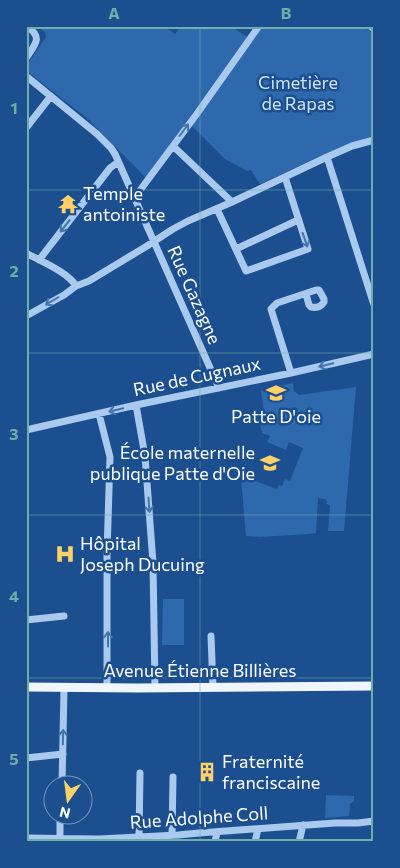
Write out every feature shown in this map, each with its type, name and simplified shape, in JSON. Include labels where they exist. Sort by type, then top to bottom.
[{"type":"main road","name":"Avenue Étienne Billières","points":[[26,687],[374,686]]},
{"type":"street","points":[[26,26],[33,30],[37,40],[27,56]]},
{"type":"street","points":[[134,197],[259,26]]},
{"type":"street","points":[[370,26],[374,29]]},
{"type":"street","name":"Rue Gazagne","points":[[26,76],[97,134],[110,148],[134,197],[219,388]]},
{"type":"street","points":[[26,128],[50,96]]},
{"type":"street","points":[[26,114],[33,118]]},
{"type":"street","points":[[26,316],[76,286],[89,281],[188,221],[352,146],[374,140]]},
{"type":"street","points":[[173,146],[232,202]]},
{"type":"street","points":[[327,157],[374,305]]},
{"type":"street","points":[[39,260],[110,168],[118,162]]},
{"type":"street","points":[[217,209],[246,271],[308,249],[285,177]]},
{"type":"street","points":[[236,249],[298,220]]},
{"type":"street","points":[[26,253],[68,277],[76,286]]},
{"type":"street","points":[[291,373],[272,307],[277,303],[306,294]]},
{"type":"street","name":"Rue de Cugnaux","points":[[26,430],[374,354]]},
{"type":"street","points":[[136,405],[143,430],[153,564],[155,688]]},
{"type":"street","points":[[99,414],[110,457],[107,563],[107,688]]},
{"type":"street","points":[[145,456],[153,454]]},
{"type":"street","points":[[26,620],[64,616]]},
{"type":"street","points":[[211,636],[213,687]]},
{"type":"street","points":[[62,776],[64,688]]},
{"type":"street","points":[[26,758],[63,754]]},
{"type":"street","points":[[134,839],[140,774]]},
{"type":"street","points":[[172,835],[173,777]]},
{"type":"street","name":"Rue Adolphe Coll","points":[[26,838],[134,839],[303,825],[358,823],[374,820]]},
{"type":"street","points":[[298,842],[303,825]]},
{"type":"street","points":[[60,826],[60,838]]},
{"type":"street","points":[[256,842],[258,829]]},
{"type":"street","points":[[215,842],[217,832]]},
{"type":"green space","name":"Cimetière de Rapas","points":[[36,26],[164,26],[175,34],[181,26],[231,26],[247,37],[146,178],[88,119],[28,72],[26,69],[27,65],[46,37],[45,32]]},
{"type":"green space","name":"Cimetière de Rapas","points":[[263,26],[362,26],[374,34],[374,137],[330,152],[260,184],[251,170],[247,171],[225,159],[192,126]]},
{"type":"green space","points":[[293,383],[294,391],[299,395],[356,387],[344,531],[328,531],[330,505],[326,504],[327,501],[325,499],[318,498],[316,533],[259,537],[246,536],[241,477],[277,489],[279,485],[282,486],[285,479],[290,481],[303,448],[289,442],[286,450],[267,442],[270,436],[262,433],[261,430],[259,415],[264,414],[261,390]]},
{"type":"green space","points":[[163,599],[184,599],[184,645],[162,645]]},
{"type":"green space","points":[[326,795],[354,796],[354,801],[350,804],[349,816],[325,818]]},
{"type":"place","name":"Temple antoiniste","points":[[68,204]]},
{"type":"place","name":"Patte D'oie","points":[[276,393]]},
{"type":"place","name":"École maternelle publique Patte d'Oie","points":[[270,463]]},
{"type":"place","name":"Hôpital Joseph Ducuing","points":[[65,554]]},
{"type":"place","name":"Fraternité franciscaine","points":[[207,772]]}]
